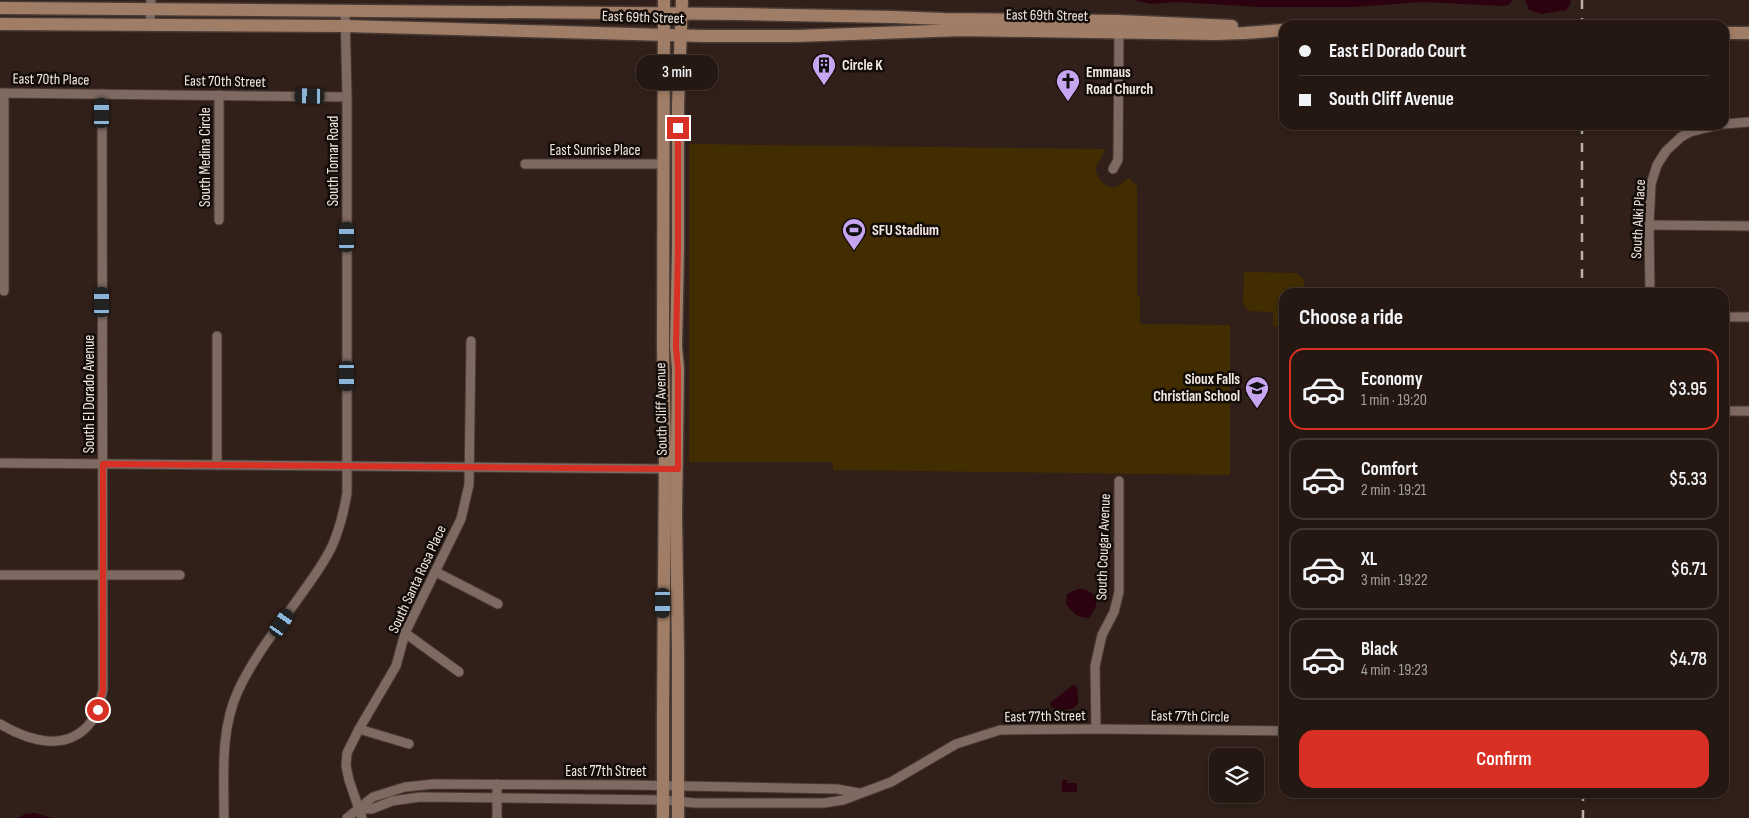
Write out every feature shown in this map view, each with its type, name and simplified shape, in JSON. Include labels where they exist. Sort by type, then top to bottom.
[{"type":"main road","name":"South Cliff Avenue","points":[[664,0],[664,164],[671,469],[676,514],[678,818]]},
{"type":"main road","name":"South Cliff Avenue","points":[[663,818],[671,469],[678,369],[676,347],[682,0]]},
{"type":"main road","name":"East 69th Street","points":[[0,8],[151,4],[345,11],[778,15],[944,19],[1245,33],[1279,30]]},
{"type":"main road","name":"East 69th Street","points":[[0,24],[345,26],[834,36],[962,30],[1119,27]]},
{"type":"main road","points":[[1729,33],[1749,34]]},
{"type":"street","points":[[150,25],[151,4]]},
{"type":"street","name":"South Tomar Road","points":[[224,818],[226,735],[230,712],[237,692],[250,669],[314,577],[333,546],[342,520],[347,493],[347,97],[345,11]]},
{"type":"street","points":[[1113,169],[1118,160],[1119,27]]},
{"type":"street","points":[[2,93],[4,291]]},
{"type":"street","name":"East 70th Place","points":[[2,93],[102,94]]},
{"type":"street","name":"East 70th Street","points":[[102,94],[347,97]]},
{"type":"street","name":"South El Dorado Avenue","points":[[0,724],[23,737],[42,741],[69,739],[79,734],[92,722],[98,710],[103,690],[102,94]]},
{"type":"street","name":"South Medina Circle","points":[[218,95],[219,220]]},
{"type":"street","points":[[1729,124],[1749,122]]},
{"type":"street","name":"South Alki Place","points":[[1650,288],[1649,225],[1651,184],[1654,174],[1661,158],[1672,145],[1690,132],[1698,130]]},
{"type":"street","name":"East Sunrise Place","points":[[525,164],[664,164]]},
{"type":"street","points":[[1649,225],[1749,226]]},
{"type":"street","points":[[1729,317],[1749,317]]},
{"type":"street","points":[[217,336],[217,465]]},
{"type":"street","name":"South Santa Rosa Place","points":[[361,814],[349,780],[346,766],[347,753],[396,666],[405,633],[461,519],[469,485],[471,341]]},
{"type":"street","points":[[1729,411],[1749,411]]},
{"type":"street","points":[[0,463],[671,469]]},
{"type":"street","name":"South Cougar Avenue","points":[[1096,729],[1095,666],[1102,635],[1114,612],[1118,592],[1119,481]]},
{"type":"street","points":[[436,572],[498,604]]},
{"type":"street","points":[[0,575],[180,575]]},
{"type":"street","points":[[405,633],[459,672]]},
{"type":"street","points":[[359,729],[409,744]]},
{"type":"street","name":"East 77th Street","points":[[347,818],[392,802],[420,797],[663,800],[695,803],[824,803],[843,800],[891,782],[956,744],[1000,730],[1096,729]]},
{"type":"street","name":"East 77th Circle","points":[[1096,729],[1279,731]]},
{"type":"street","name":"East 77th Street","points":[[361,814],[365,802],[373,797],[405,787],[434,784],[837,789],[859,793]]},
{"type":"street","points":[[497,784],[497,818]]},
{"type":"shaded area","points":[[1134,0],[1512,0],[1509,5],[1502,6],[1422,2],[1354,7],[1261,7],[1175,2],[1151,4]]},
{"type":"shaded area","points":[[1525,0],[1571,0],[1566,10],[1542,14],[1529,10]]},
{"type":"shaded area","points":[[689,144],[1106,149],[1095,168],[1102,182],[1108,186],[1115,187],[1129,178],[1137,187],[1137,296],[1140,296],[1140,324],[1230,325],[1230,475],[833,470],[833,462],[689,462]]},
{"type":"shaded area","points":[[1244,272],[1297,273],[1304,280],[1304,288],[1279,288],[1279,327],[1273,327],[1273,312],[1249,311],[1243,304]]},
{"type":"shaded area","points":[[1078,589],[1089,591],[1097,599],[1095,609],[1089,618],[1076,614],[1066,604],[1067,594]]},
{"type":"shaded area","points":[[1073,685],[1077,687],[1078,703],[1076,706],[1066,710],[1051,707],[1050,703]]},
{"type":"shaded area","points":[[1062,780],[1067,780],[1067,783],[1077,783],[1077,792],[1062,792]]},
{"type":"shaded area","points":[[35,813],[52,818],[17,818],[25,814]]},
{"type":"railway","points":[[1582,0],[1582,20]]},
{"type":"railway","points":[[1582,130],[1582,288]]},
{"type":"railway","points":[[1583,798],[1583,818]]},
{"type":"place","name":"Circle K","points":[[824,86]]},
{"type":"place","name":"Emmaus Road Church","points":[[1068,102]]},
{"type":"place","name":"SFU Stadium","points":[[854,251]]},
{"type":"place","name":"Sioux Falls Christian School","points":[[1257,409]]},
{"type":"route","points":[[98,710],[103,690],[103,464],[678,469],[678,369],[676,347],[678,128]]}]
